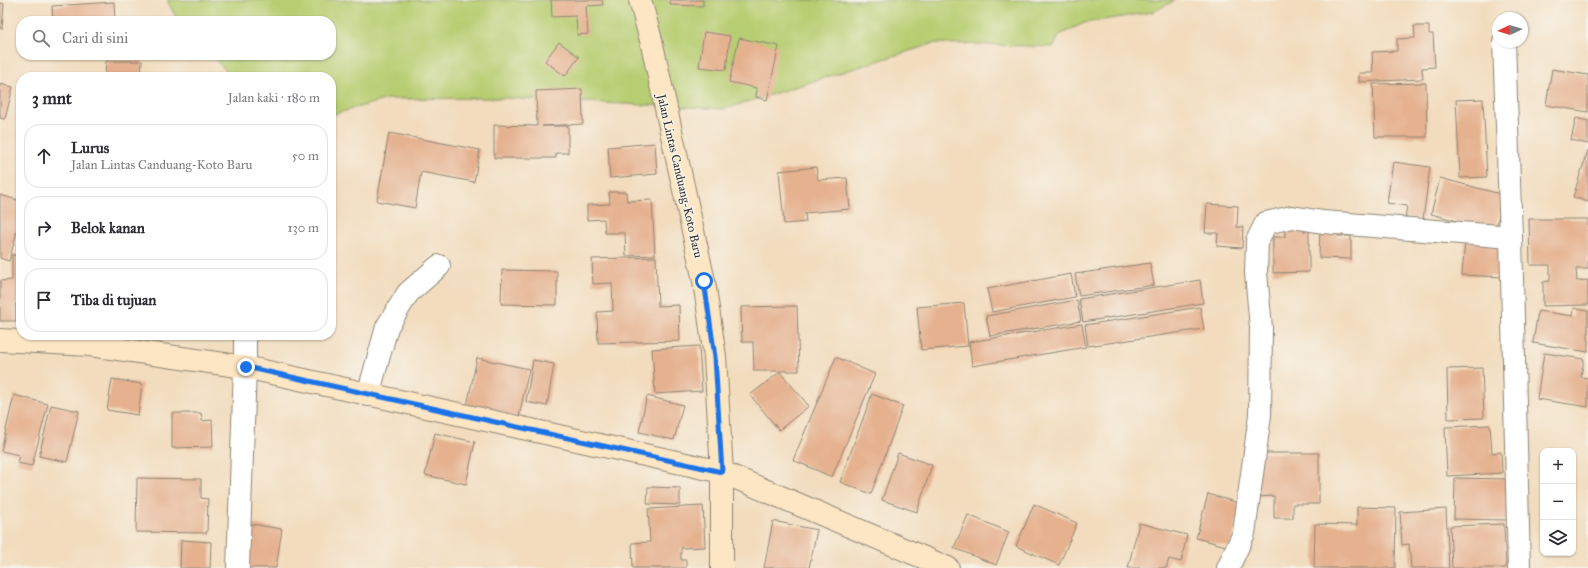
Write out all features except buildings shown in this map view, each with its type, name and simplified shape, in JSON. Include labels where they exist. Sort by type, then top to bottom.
[{"type":"street","name":"Jalan Lintas Canduang-Koto Baru","points":[[640,0],[651,40],[704,281],[715,357],[722,472],[722,568]]},
{"type":"street","points":[[1504,48],[1511,237],[1518,568]]},
{"type":"street","points":[[1228,568],[1244,533],[1260,415],[1261,328],[1256,273],[1257,242],[1266,223],[1292,217],[1323,222],[1511,237]]},
{"type":"street","points":[[368,394],[387,327],[408,293],[439,266]]},
{"type":"street","points":[[0,340],[90,345],[246,367],[722,472],[948,568]]},
{"type":"street","points":[[238,568],[246,367],[245,340]]},
{"type":"green space","points":[[167,0],[1176,0],[1153,12],[1084,23],[1059,35],[1054,47],[935,43],[725,109],[503,98],[387,99],[336,114],[336,72],[227,72],[216,60],[336,60],[336,16],[175,16]]},
{"type":"route","points":[[246,367],[722,472],[715,357],[704,281]]}]
